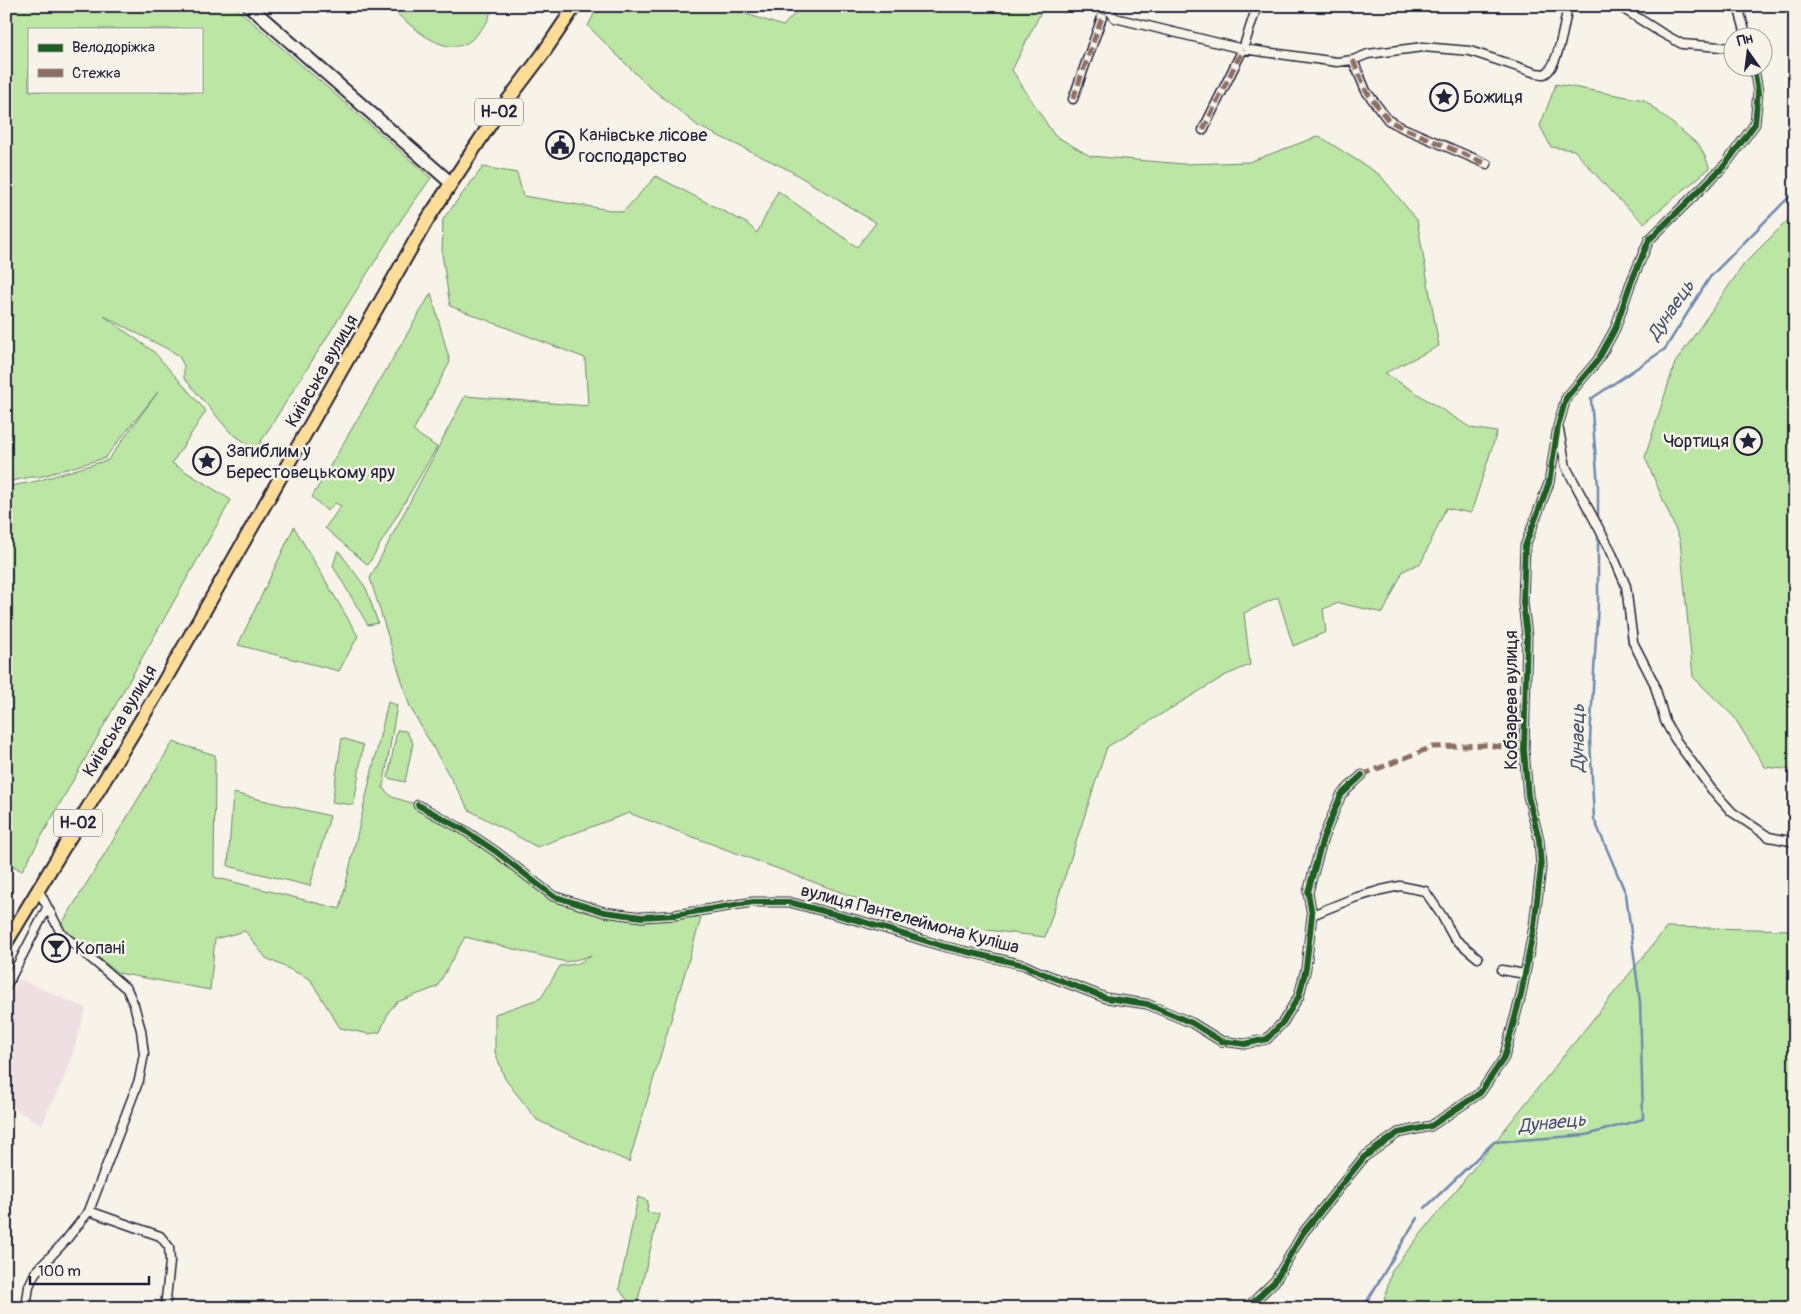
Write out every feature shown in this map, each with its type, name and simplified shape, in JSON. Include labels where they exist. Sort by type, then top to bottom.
[{"type":"main road","name":"Київська вулиця","points":[[6,943],[162,686],[427,220],[493,120],[542,55],[575,6]]},
{"type":"street","points":[[249,6],[451,183]]},
{"type":"street","points":[[1106,6],[1115,18],[1243,49],[1337,62],[1353,60],[1368,54],[1423,47],[1470,51],[1544,74],[1550,69],[1557,55],[1568,6]]},
{"type":"street","points":[[1073,99],[1106,6]]},
{"type":"street","points":[[1203,130],[1243,49],[1257,6]]},
{"type":"street","points":[[1619,6],[1682,44],[1724,47]]},
{"type":"street","points":[[1738,6],[1745,28]]},
{"type":"street","points":[[1353,60],[1366,92],[1388,120],[1487,164]]},
{"type":"street","name":"Кобзарева вулиця","points":[[1247,1308],[1275,1281],[1302,1233],[1364,1157],[1398,1133],[1431,1126],[1480,1094],[1504,1058],[1521,995],[1534,926],[1541,868],[1539,839],[1528,796],[1524,750],[1527,645],[1523,603],[1525,546],[1549,482],[1558,426],[1566,398],[1598,360],[1614,329],[1649,240],[1725,165],[1755,124],[1758,92],[1756,78]]},
{"type":"street","points":[[1558,426],[1566,468],[1610,549],[1626,586],[1634,642],[1654,683],[1668,727],[1712,790],[1732,812],[1770,837],[1795,842]]},
{"type":"street","name":"вулиця Пантелеймона Куліша","points":[[418,805],[464,830],[496,851],[553,896],[604,912],[642,917],[675,915],[753,902],[789,902],[864,922],[942,946],[1024,965],[1106,998],[1147,1004],[1192,1023],[1221,1042],[1246,1044],[1267,1039],[1283,1022],[1299,996],[1306,968],[1312,915],[1308,892],[1323,838],[1341,795],[1362,774]]},
{"type":"street","points":[[1312,915],[1354,898],[1400,886],[1425,891],[1454,938],[1478,958]]},
{"type":"street","points":[[26,1308],[29,1286],[35,1274],[89,1212],[139,1080],[144,1054],[141,1030],[134,1004],[127,989],[61,933],[38,889]]},
{"type":"street","points":[[6,987],[47,908]]},
{"type":"street","points":[[1502,970],[1525,974]]},
{"type":"street","points":[[89,1212],[160,1236],[169,1247],[170,1262],[165,1308]]},
{"type":"shaded area","points":[[19,979],[86,1008],[68,1069],[42,1124],[15,1110],[6,1092],[6,1002]]},
{"type":"green space","points":[[6,6],[234,6],[431,178],[403,217],[253,454],[246,443],[230,432],[184,378],[184,366],[175,353],[104,316],[154,352],[206,411],[172,463],[231,500],[22,871],[6,862],[6,487],[37,481],[108,460],[158,392],[105,458],[39,477],[6,482]]},
{"type":"green space","points":[[388,6],[491,6],[488,21],[478,33],[467,43],[456,46],[444,45],[432,40],[419,32]]},
{"type":"green space","points":[[598,6],[722,6],[783,26],[802,6],[1039,6],[1043,8],[1012,70],[1054,135],[1090,156],[1183,164],[1249,162],[1319,136],[1380,175],[1417,220],[1439,346],[1385,373],[1471,428],[1497,432],[1471,513],[1446,508],[1421,563],[1403,571],[1383,613],[1339,603],[1323,609],[1326,632],[1293,646],[1278,597],[1244,613],[1250,665],[1226,675],[1107,747],[1045,937],[920,922],[629,813],[537,847],[469,810],[410,707],[370,578],[465,396],[588,406],[585,358],[450,306],[442,254],[443,219],[483,167],[517,173],[523,196],[623,212],[656,176],[748,224],[757,233],[778,191],[857,247],[876,223],[789,170],[698,126],[646,84],[588,26]]},
{"type":"green space","points":[[1556,84],[1644,100],[1700,146],[1710,168],[1644,223],[1613,194],[1574,150],[1551,147],[1540,126]]},
{"type":"green space","points":[[1795,213],[1795,770],[1765,767],[1734,717],[1693,677],[1680,540],[1645,457],[1675,363],[1744,264]]},
{"type":"green space","points":[[431,293],[450,362],[413,431],[437,447],[368,565],[325,528],[341,506],[335,503],[327,511],[312,497]]},
{"type":"green space","points":[[294,527],[358,636],[339,671],[238,645]]},
{"type":"green space","points":[[338,550],[366,588],[378,623],[368,625],[333,566]]},
{"type":"green space","points":[[388,702],[397,705],[383,788],[392,797],[418,805],[464,830],[553,896],[604,912],[701,918],[629,1162],[537,1120],[505,1079],[495,1052],[495,1014],[541,998],[560,966],[577,964],[591,956],[566,962],[465,937],[437,987],[397,1002],[389,1011],[380,1032],[369,1034],[340,1028],[310,979],[266,958],[245,931],[215,939],[210,990],[118,973],[60,927],[173,742],[215,755],[214,877],[340,909]]},
{"type":"green space","points":[[397,730],[406,731],[413,743],[405,782],[388,778]]},
{"type":"green space","points":[[342,738],[363,745],[354,805],[332,802]]},
{"type":"green space","points":[[233,793],[330,816],[310,886],[228,866]]},
{"type":"green space","points":[[1667,927],[1795,930],[1795,1308],[1382,1308],[1392,1270]]},
{"type":"green space","points":[[638,1197],[648,1201],[647,1212],[659,1214],[636,1308],[633,1308],[619,1289]]},
{"type":"waterway","name":"Дунаець","points":[[1598,520],[1598,486],[1591,399],[1665,349],[1710,277],[1795,191]]},
{"type":"waterway","name":"Дунаець","points":[[1425,1208],[1494,1142],[1586,1135],[1643,1119],[1640,1002],[1626,894],[1594,819],[1590,739],[1598,603],[1598,533]]},
{"type":"waterway","name":"Дунаець","points":[[1363,1308],[1417,1218]]},
{"type":"marked path","points":[[1073,99],[1106,6]]},
{"type":"marked path","points":[[1203,130],[1243,49]]},
{"type":"marked path","points":[[1353,60],[1366,91],[1388,120],[1487,164]]},
{"type":"marked path","points":[[1362,775],[1432,747],[1487,745],[1524,750]]},
{"type":"cycle path","points":[[1247,1308],[1275,1281],[1303,1233],[1364,1157],[1398,1133],[1431,1126],[1480,1093],[1504,1058],[1521,995],[1534,926],[1541,867],[1539,839],[1528,796],[1524,750],[1527,636],[1523,603],[1525,546],[1549,483],[1558,426],[1566,398],[1598,360],[1615,329],[1630,285],[1649,240],[1725,165],[1755,124],[1758,92],[1756,78]]},
{"type":"cycle path","points":[[418,805],[464,830],[495,851],[553,896],[604,912],[642,917],[675,915],[753,902],[789,902],[864,922],[942,946],[1024,965],[1106,998],[1147,1004],[1192,1023],[1221,1041],[1245,1044],[1267,1039],[1283,1022],[1299,996],[1306,968],[1312,915],[1308,892],[1323,838],[1341,795],[1362,775]]},
{"type":"place","name":"Божиця","points":[[1444,97]]},
{"type":"place","name":"Канівське лісове господарство","points":[[560,145]]},
{"type":"place","name":"Чортиця","points":[[1748,441]]},
{"type":"place","name":"Загиблим у Берестовецькому яру","points":[[207,461]]},
{"type":"place","name":"Копані","points":[[56,948]]}]
